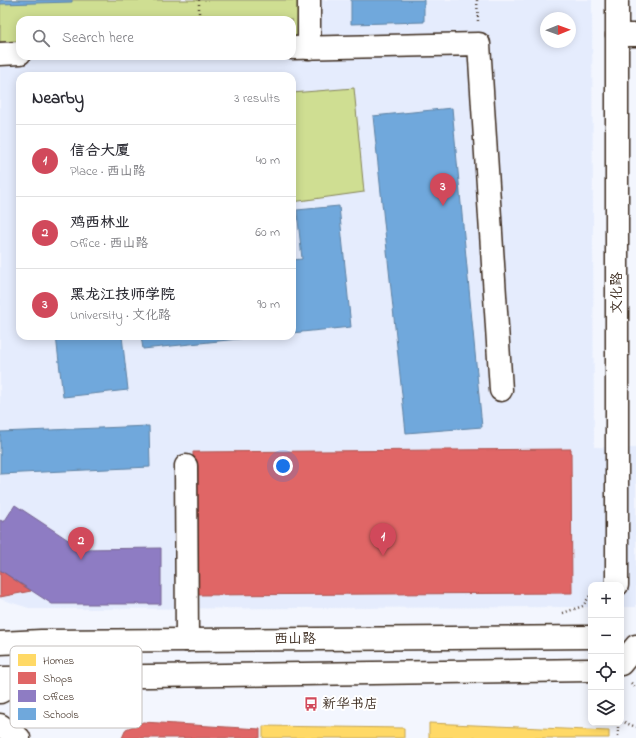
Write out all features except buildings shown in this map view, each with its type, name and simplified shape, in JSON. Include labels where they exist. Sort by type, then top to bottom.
[{"type":"main road","points":[[309,0],[300,48],[479,44],[501,390]]},
{"type":"main road","name":"文化路","points":[[617,0],[627,35],[617,582]]},
{"type":"main road","points":[[0,54],[16,53]]},
{"type":"main road","points":[[186,466],[187,640]]},
{"type":"main road","name":"西山路","points":[[0,643],[42,641],[588,637]]},
{"type":"main road","points":[[624,638],[636,639]]},
{"type":"main road","points":[[624,660],[636,646]]},
{"type":"main road","points":[[142,676],[588,670]]},
{"type":"main road","points":[[624,670],[636,670]]},
{"type":"main road","points":[[0,678],[10,678]]},
{"type":"main road","points":[[0,692],[10,687]]},
{"type":"path","points":[[199,0],[200,16]]},
{"type":"path","points":[[624,722],[636,727]]},
{"type":"path","points":[[618,726],[618,738]]},
{"type":"shaded area","points":[[0,0],[592,0],[594,447],[636,448],[636,607],[624,607],[624,582],[588,582],[588,607],[32,609],[0,599]]},
{"type":"green space","points":[[0,0],[299,0],[298,39],[296,39],[296,16],[16,16],[16,42],[0,42]]},
{"type":"green space","points":[[354,88],[364,192],[296,201],[296,93]]},
{"type":"place","name":"黑龙江技师学院","points":[[443,206]]},
{"type":"place","name":"信合大厦","points":[[383,556]]},
{"type":"place","name":"鸡西林业","points":[[81,560]]},
{"type":"place","name":"新华书店","points":[[311,704]]}]
